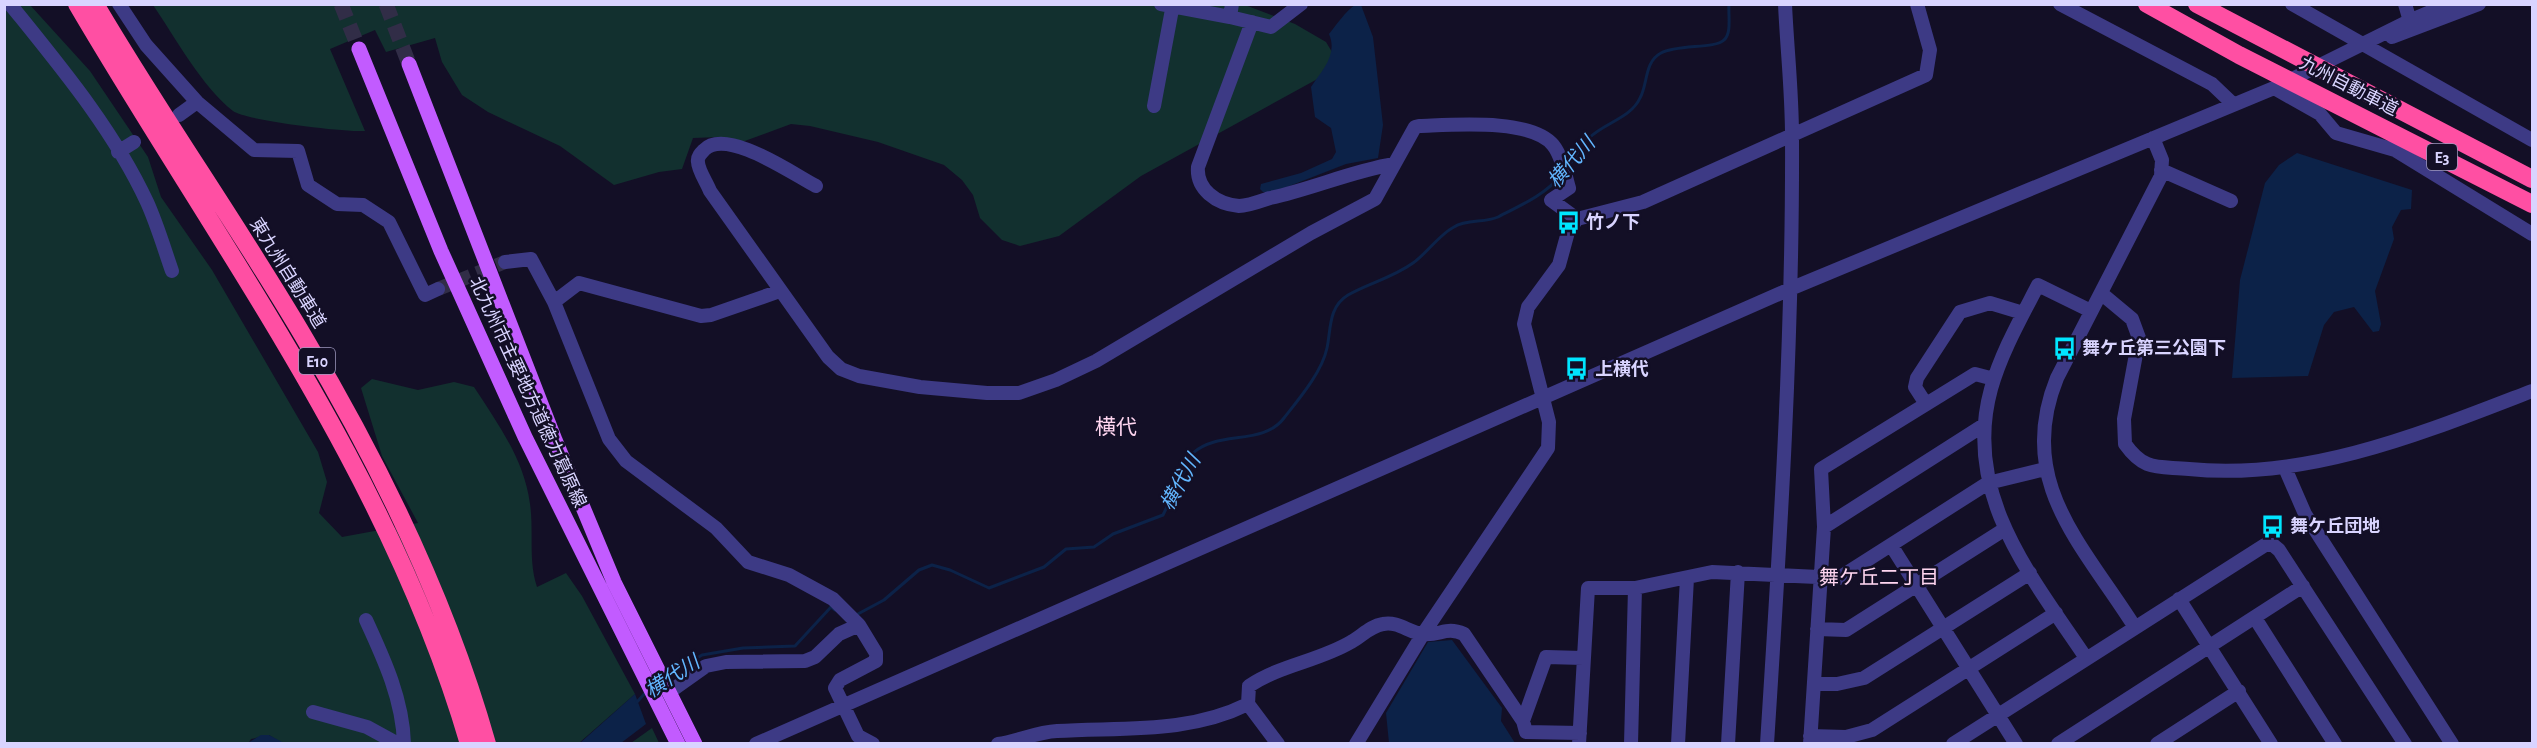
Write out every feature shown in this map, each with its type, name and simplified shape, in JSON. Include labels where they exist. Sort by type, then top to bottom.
[{"type":"highway","name":"東九州自動車道","points":[[77,4],[161,146],[288,346],[357,471],[405,568],[434,639],[469,744]]},
{"type":"highway","name":"東九州自動車道","points":[[94,4],[306,340],[353,426],[425,572],[449,632],[487,744]]},
{"type":"highway","name":"九州自動車道","points":[[2147,4],[2239,55],[2353,110],[2532,204]]},
{"type":"highway","name":"九州自動車道","points":[[2197,4],[2532,179]]},
{"type":"main road","name":"北九州市主要地方道徳力葛原線","points":[[359,49],[441,251],[525,437],[678,744]]},
{"type":"main road","name":"北九州市主要地方道徳力葛原線","points":[[409,64],[555,440],[614,582],[695,744]]},
{"type":"street","points":[[10,4],[87,102],[118,152],[146,200],[172,271]]},
{"type":"street","points":[[119,4],[146,45],[197,102],[254,150],[298,151],[308,185],[337,204],[363,206],[389,222],[425,295],[438,289]]},
{"type":"street","points":[[1767,744],[1778,574],[1790,289],[1792,134],[1785,4]]},
{"type":"street","points":[[1356,744],[1423,634],[1548,448],[1549,422],[1540,397],[1524,324],[1528,307],[1559,265],[1568,232],[1577,219],[1644,202],[1926,75],[1930,50],[1917,4]]},
{"type":"street","points":[[2292,4],[2532,140]]},
{"type":"street","points":[[2405,4],[2411,26]]},
{"type":"street","points":[[2411,26],[2449,4]]},
{"type":"street","points":[[756,744],[1540,397],[1790,289],[2274,88],[2364,45],[2411,26],[2479,4]]},
{"type":"street","points":[[1154,106],[1169,5],[1231,11],[1252,22],[1271,27],[1299,6]]},
{"type":"street","points":[[2070,6],[2212,84],[2233,104]]},
{"type":"street","points":[[1252,22],[1198,166],[1197,179],[1200,187],[1220,200],[1239,206],[1307,190],[1366,169],[1394,164]]},
{"type":"street","points":[[2274,88],[2320,114],[2336,133],[2396,150],[2532,234]]},
{"type":"street","points":[[179,116],[197,102]]},
{"type":"street","points":[[816,186],[758,155],[724,142],[710,144],[700,154],[698,162],[710,191],[828,357],[841,369],[859,376],[920,387],[987,393],[1019,393],[1056,380],[1096,361],[1311,233],[1375,199],[1415,127],[1479,125],[1530,130],[1542,134],[1554,146],[1569,188],[1551,200],[1577,219]]},
{"type":"street","points":[[2134,626],[2057,506],[2045,469],[2042,435],[2046,404],[2161,176],[2162,160],[2153,138]]},
{"type":"street","points":[[118,152],[134,142]]},
{"type":"street","points":[[2162,170],[2231,201]]},
{"type":"street","points":[[505,262],[531,259],[554,302],[609,439],[626,461],[716,528],[748,562],[789,575],[821,591],[833,599],[859,625],[876,653],[876,661],[840,680],[835,687],[858,736],[873,744]]},
{"type":"street","points":[[554,302],[579,283],[675,311],[711,315],[780,291]]},
{"type":"street","points":[[2086,658],[2030,573],[2005,529],[1988,483],[1984,425],[1994,379],[2038,285],[2091,311]]},
{"type":"street","points":[[2102,294],[2132,319],[2139,338],[2124,419],[2125,444],[2132,454],[2144,464],[2159,469],[2207,471],[2285,468],[2333,459],[2445,425],[2532,391]]},
{"type":"street","points":[[1926,404],[1915,387],[1917,378],[1960,312],[1990,303],[2023,313]]},
{"type":"street","points":[[1994,379],[1975,374],[1821,469],[1824,527],[1810,740],[1846,737],[1872,730],[2056,613]]},
{"type":"street","points":[[1824,527],[1984,425]]},
{"type":"street","points":[[2285,468],[2305,514],[2452,744]]},
{"type":"street","points":[[1278,744],[1248,704],[1249,686],[1266,675],[1329,654],[1376,626],[1400,624],[1423,634],[1453,629],[1464,634],[1523,721],[1526,732],[1579,738],[1588,588],[1635,588],[1712,572],[1839,578],[1988,483],[2045,469]]},
{"type":"street","points":[[1817,629],[1846,630],[2005,529]]},
{"type":"street","points":[[1891,545],[2016,744]]},
{"type":"street","points":[[1953,744],[2134,626],[2265,545],[2273,545],[2279,550],[2303,586],[2404,744]]},
{"type":"street","points":[[1728,744],[1738,572]]},
{"type":"street","points":[[1815,684],[1838,684],[1864,678],[2030,573]]},
{"type":"street","points":[[1678,744],[1686,578]]},
{"type":"street","points":[[2058,744],[2303,586]]},
{"type":"street","points":[[1631,744],[1635,588]]},
{"type":"street","points":[[2179,599],[2239,691],[2266,742]]},
{"type":"street","points":[[2254,618],[2335,744]]},
{"type":"street","points":[[366,620],[394,687],[404,729],[404,744]]},
{"type":"street","points":[[675,688],[706,666],[726,662],[805,662],[814,657],[839,634],[859,625]]},
{"type":"street","points":[[1523,721],[1546,657],[1583,658]]},
{"type":"street","points":[[2157,744],[2239,691]]},
{"type":"street","points":[[1005,743],[1054,731],[1164,728],[1227,714],[1248,704]]},
{"type":"street","points":[[313,712],[368,727],[398,744]]},
{"type":"green space","points":[[4,5],[30,5],[90,71],[148,157],[161,197],[212,270],[318,452],[327,482],[319,513],[342,537],[418,523],[382,456],[361,388],[372,379],[418,390],[454,382],[474,387],[509,442],[522,472],[530,504],[532,556],[537,587],[566,573],[582,596],[635,694],[579,743],[284,744],[269,735],[251,739],[248,744],[5,743]]},
{"type":"green space","points":[[153,5],[1245,5],[1295,24],[1326,42],[1332,52],[1332,71],[1141,176],[1059,236],[1020,246],[1002,240],[980,218],[973,195],[962,180],[944,165],[878,142],[810,126],[791,124],[742,142],[720,137],[693,138],[682,169],[659,172],[614,185],[560,146],[488,112],[462,95],[442,62],[435,38],[386,52],[375,30],[330,49],[365,131],[297,125],[242,115],[233,111],[211,89]]},
{"type":"green space","points":[[652,728],[659,743],[631,743]]},
{"type":"water","points":[[1355,5],[1361,5],[1373,37],[1383,125],[1378,158],[1346,164],[1274,192],[1263,192],[1260,189],[1261,184],[1301,173],[1332,159],[1336,152],[1331,128],[1315,117],[1311,87],[1328,62],[1332,49],[1329,34]]},
{"type":"water","points":[[2297,153],[2412,190],[2411,209],[2401,210],[2392,227],[2394,239],[2375,291],[2381,324],[2379,331],[2373,332],[2354,307],[2334,312],[2324,325],[2308,376],[2232,378],[2240,280],[2265,183],[2279,165]]},
{"type":"water","points":[[1452,640],[1502,708],[1501,721],[1515,743],[1389,743],[1386,713],[1428,642]]},
{"type":"water","points":[[635,694],[646,724],[621,743],[580,743]]},
{"type":"water","points":[[261,735],[269,735],[284,743],[248,743]]},
{"type":"waterway","name":"横代川","points":[[1567,168],[1589,138],[1636,105],[1643,92],[1649,68],[1656,57],[1668,50],[1713,45],[1724,40],[1729,28],[1729,4]]},
{"type":"waterway","name":"横代川","points":[[856,615],[884,600],[919,570],[932,565],[950,570],[989,588],[1044,567],[1066,549],[1094,547],[1113,534],[1163,515],[1193,453],[1215,442],[1264,432],[1275,427],[1284,418],[1320,366],[1327,348],[1334,312],[1342,300],[1405,268],[1454,227],[1498,217],[1540,194],[1561,175]]},
{"type":"waterway","name":"横代川","points":[[666,677],[702,655],[743,648],[795,646],[831,607],[835,610]]},
{"type":"waterway","name":"横代川","points":[[637,702],[646,692]]},
{"type":"tunnel","points":[[341,4],[359,49]]},
{"type":"tunnel","points":[[386,4],[409,64]]},
{"type":"tunnel","points":[[438,289],[505,262]]},
{"type":"place","name":"竹ノ下","points":[[1568,222]]},
{"type":"place","name":"舞ケ丘第三公園下","points":[[2064,348]]},
{"type":"place","name":"上横代","points":[[1577,369]]},
{"type":"place","name":"舞ケ丘団地","points":[[2272,526]]},
{"type":"district","name":"横代","points":[[1116,427]]},
{"type":"district","name":"舞ケ丘二丁目","points":[[1879,577]]}]
